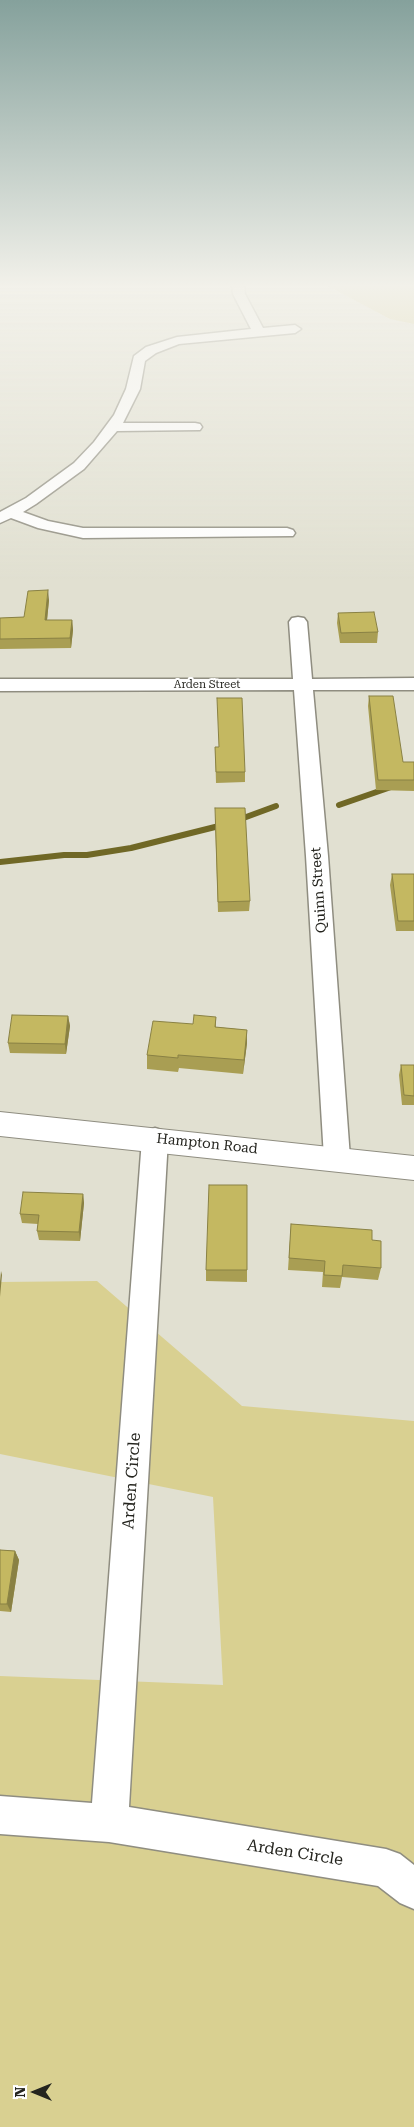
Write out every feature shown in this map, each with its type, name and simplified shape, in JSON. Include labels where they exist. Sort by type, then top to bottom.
[{"type":"main road","name":"Hampton Road","points":[[0,1124],[337,1158],[414,1168]]},
{"type":"street","points":[[5,516],[31,501],[78,466],[99,445],[121,416],[134,384]]},
{"type":"street","points":[[113,427],[195,427]]},
{"type":"street","points":[[5,516],[83,533],[287,533]]},
{"type":"street","name":"Quinn Street","points":[[298,622],[317,856],[337,1158]]},
{"type":"street","name":"Arden Street","points":[[0,686],[414,684]]},
{"type":"street","name":"Arden Circle","points":[[109,1823],[154,1139]]},
{"type":"street","name":"Arden Circle","points":[[0,1815],[109,1823],[386,1868],[414,1889]]},
{"type":"shaded area","points":[[97,1281],[242,1406],[414,1421],[414,2127],[0,2127],[0,1676],[223,1685],[213,1497],[0,1454],[0,1282]]},
{"type":"building","points":[[48,590],[45,620],[72,620],[70,638],[0,639],[0,618],[24,617],[28,591]]},
{"type":"building","points":[[374,612],[378,632],[341,633],[338,613]]},
{"type":"building","points":[[369,696],[393,696],[403,762],[414,762],[414,780],[378,780]]},
{"type":"building","points":[[217,698],[242,698],[245,772],[216,772],[215,747],[219,747]]},
{"type":"building","points":[[215,808],[245,808],[250,901],[218,902]]},
{"type":"building","points":[[392,874],[414,874],[414,921],[398,921]]},
{"type":"building","points":[[12,1015],[68,1016],[65,1044],[8,1043]]},
{"type":"building","points":[[194,1015],[216,1017],[215,1027],[247,1030],[244,1060],[178,1055],[178,1058],[147,1055],[153,1021],[193,1024]]},
{"type":"building","points":[[401,1065],[414,1065],[414,1096],[404,1095]]},
{"type":"building","points":[[209,1185],[247,1185],[247,1270],[206,1270]]},
{"type":"building","points":[[23,1192],[83,1194],[79,1232],[37,1231],[39,1215],[20,1214]]},
{"type":"building","points":[[291,1224],[372,1230],[372,1240],[381,1241],[381,1268],[343,1265],[342,1276],[324,1275],[325,1261],[289,1258]]},
{"type":"building","points":[[0,1550],[15,1551],[7,1604],[0,1604]]},
{"type":"waterway","points":[[339,805],[391,787]]},
{"type":"waterway","points":[[238,820],[276,806]]},
{"type":"waterway","points":[[0,862],[64,855],[87,855],[131,848],[223,825]]}]
